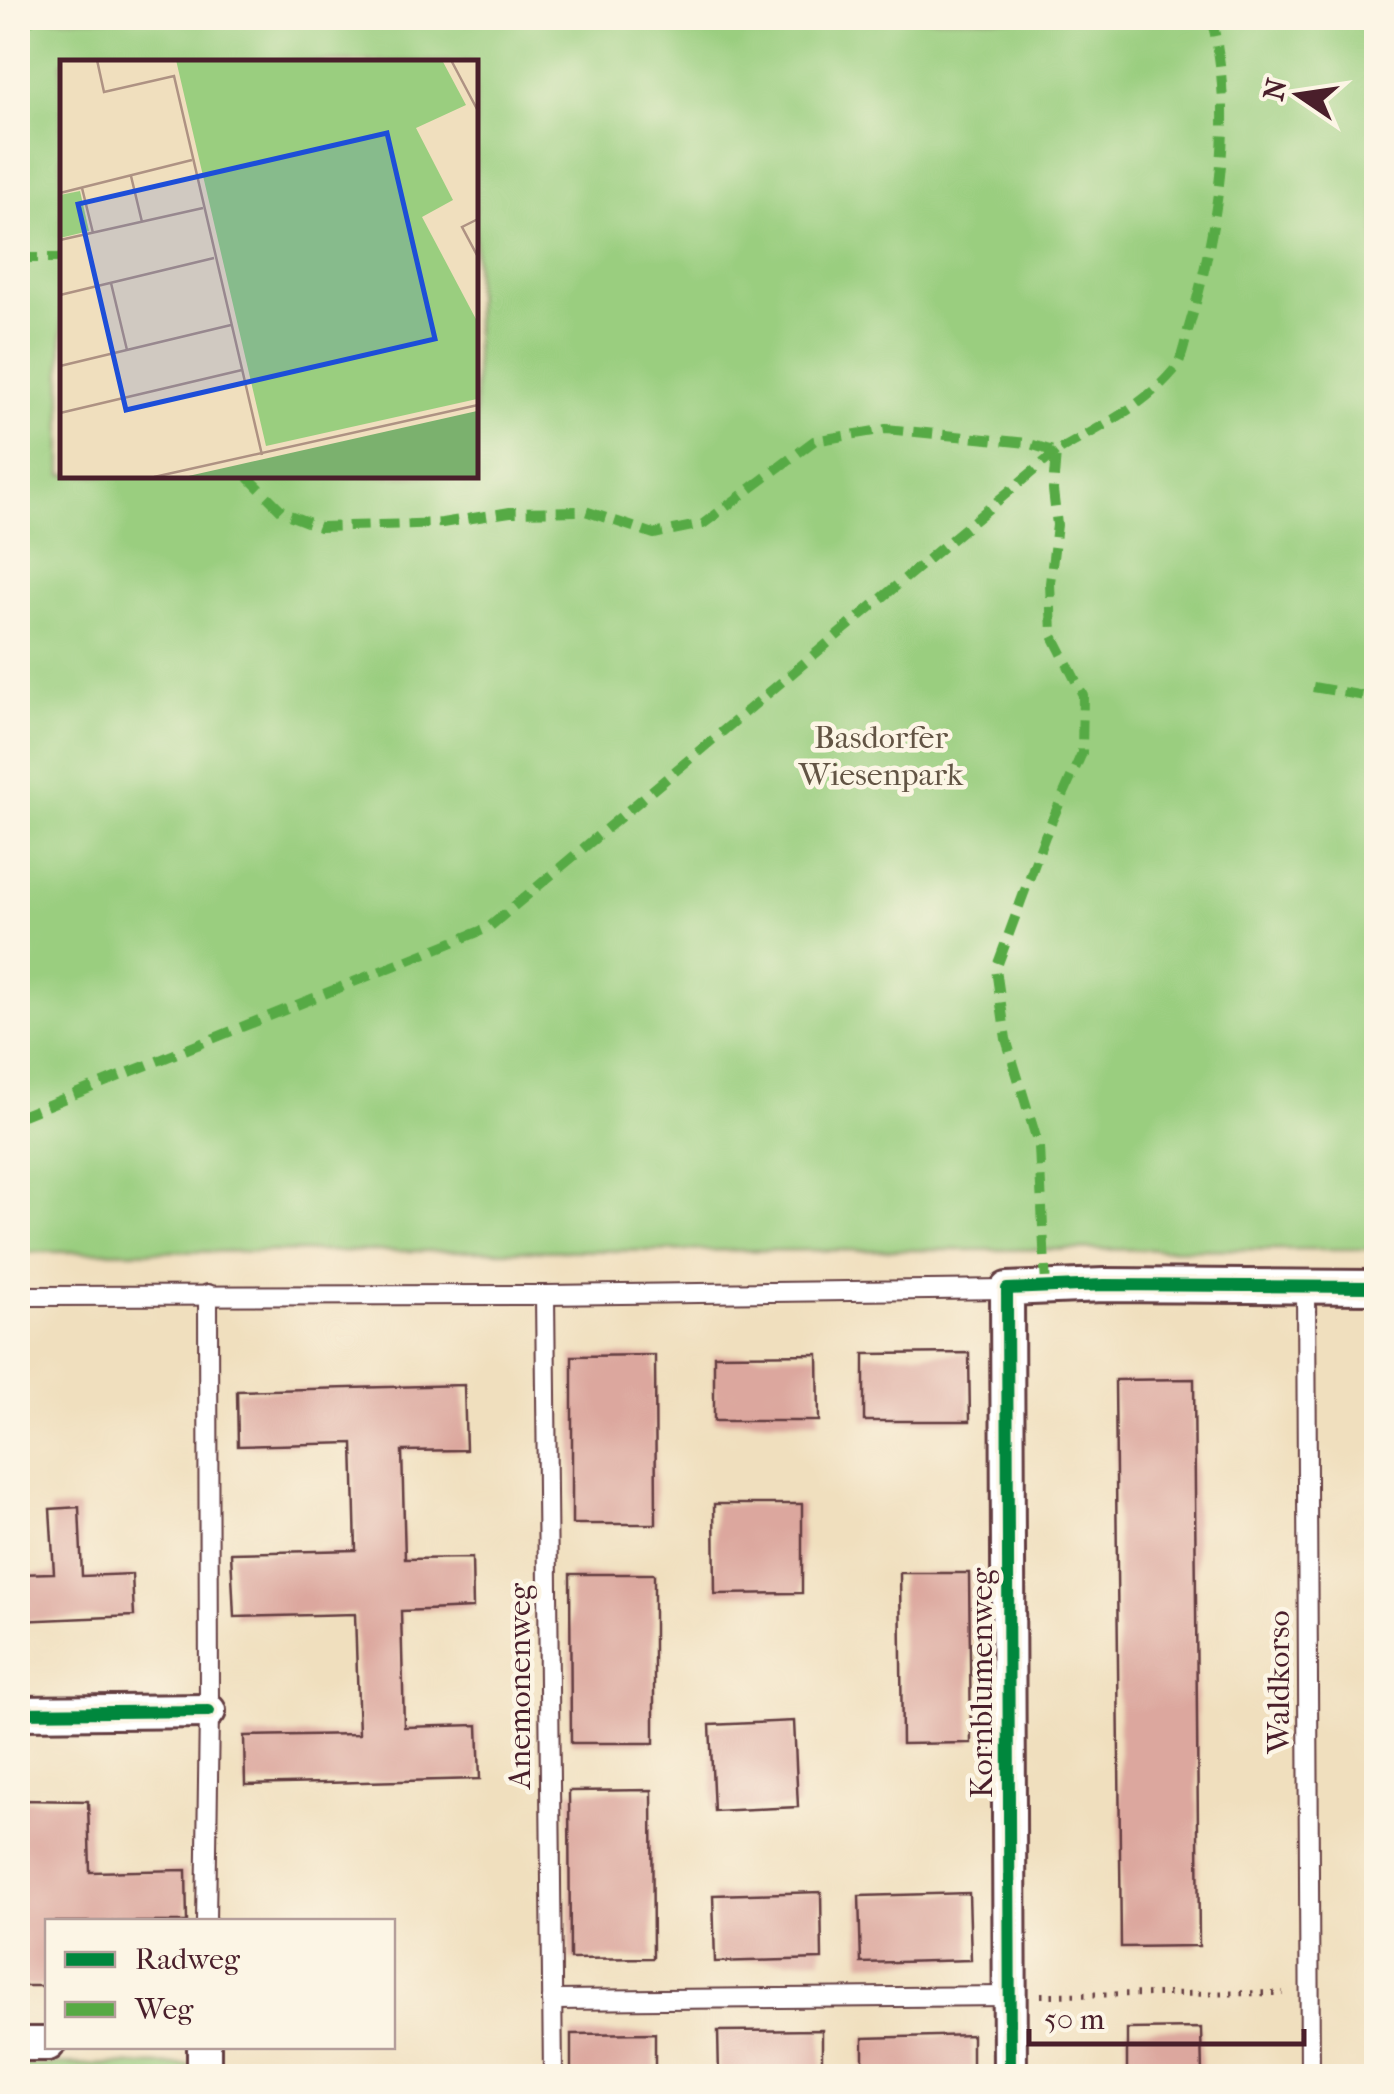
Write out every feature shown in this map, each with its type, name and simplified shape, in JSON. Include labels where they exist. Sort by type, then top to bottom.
[{"type":"street","points":[[1007,1288],[1376,1287]]},
{"type":"street","name":"Kornblumenweg","points":[[1007,1288],[1010,2076]]},
{"type":"street","points":[[18,1713],[210,1711]]},
{"type":"street","points":[[18,2044],[45,2044]]},
{"type":"street","points":[[204,2049],[204,2076]]},
{"type":"lane","name":"Waldkorso","points":[[1306,1286],[1310,2076]]},
{"type":"lane","points":[[18,1296],[546,1295],[1007,1288]]},
{"type":"lane","points":[[206,1919],[210,1711],[208,1294]]},
{"type":"lane","name":"Anemonenweg","points":[[546,1295],[553,2076]]},
{"type":"lane","points":[[552,2000],[1010,1996]]},
{"type":"path","points":[[1010,1996],[1310,1993]]},
{"type":"green space","name":"Basdorfer Wiesenpark","points":[[18,18],[1376,18],[1376,1249],[18,1252]]},
{"type":"green space","points":[[18,2064],[190,2065],[190,2076],[18,2076]]},
{"type":"building","points":[[969,1353],[970,1421],[864,1421],[864,1354]]},
{"type":"building","points":[[818,1354],[819,1421],[714,1421],[714,1355]]},
{"type":"building","points":[[655,1355],[656,1524],[572,1524],[572,1356]]},
{"type":"building","points":[[1194,1379],[1199,1946],[1121,1947],[1115,1380]]},
{"type":"building","points":[[464,1385],[466,1450],[402,1451],[405,1559],[472,1558],[473,1608],[401,1611],[404,1727],[478,1725],[480,1779],[245,1785],[244,1736],[359,1734],[355,1614],[234,1617],[231,1553],[356,1550],[353,1443],[238,1446],[237,1391]]},
{"type":"building","points":[[714,1504],[802,1504],[802,1593],[715,1594]]},
{"type":"building","points":[[79,1507],[82,1576],[132,1574],[134,1616],[18,1621],[18,1574],[54,1573],[50,1509]]},
{"type":"building","points":[[900,1573],[969,1573],[971,1743],[902,1744]]},
{"type":"building","points":[[570,1574],[654,1574],[654,1743],[571,1743]]},
{"type":"building","points":[[794,1721],[798,1807],[714,1811],[710,1725]]},
{"type":"building","points":[[652,1790],[653,1958],[570,1959],[569,1791]]},
{"type":"building","points":[[18,1800],[88,1801],[90,1872],[186,1870],[187,1919],[45,1919],[45,1986],[19,1986]]},
{"type":"building","points":[[821,1892],[822,1959],[715,1962],[713,1895]]},
{"type":"building","points":[[969,1893],[971,1960],[861,1963],[859,1896]]},
{"type":"building","points":[[1201,2028],[1202,2076],[1127,2076],[1127,2029]]},
{"type":"building","points":[[822,2030],[822,2076],[719,2076],[718,2031]]},
{"type":"building","points":[[655,2033],[655,2076],[571,2076],[571,2034]]},
{"type":"building","points":[[972,2035],[972,2076],[863,2076],[863,2038]]},
{"type":"marked path","points":[[18,30],[34,18]]},
{"type":"marked path","points":[[249,478],[284,513],[320,527],[442,523],[510,512],[585,511],[654,534],[703,524],[814,441],[886,429],[1027,443],[1056,452],[1148,395],[1174,370],[1182,355],[1208,253],[1220,173],[1222,93],[1211,18]]},
{"type":"marked path","points":[[18,258],[60,258]]},
{"type":"marked path","points":[[18,1117],[488,928],[1056,452]]},
{"type":"marked path","points":[[1046,1287],[1039,1147],[1006,1039],[996,969],[1045,836],[1082,753],[1083,695],[1052,634],[1050,583],[1057,525],[1053,490],[1056,452]]},
{"type":"marked path","points":[[1313,687],[1376,698]]},
{"type":"cycle path","points":[[1010,2076],[1007,1289],[1104,1285],[1376,1287]]},
{"type":"cycle path","points":[[18,1713],[209,1711]]}]
